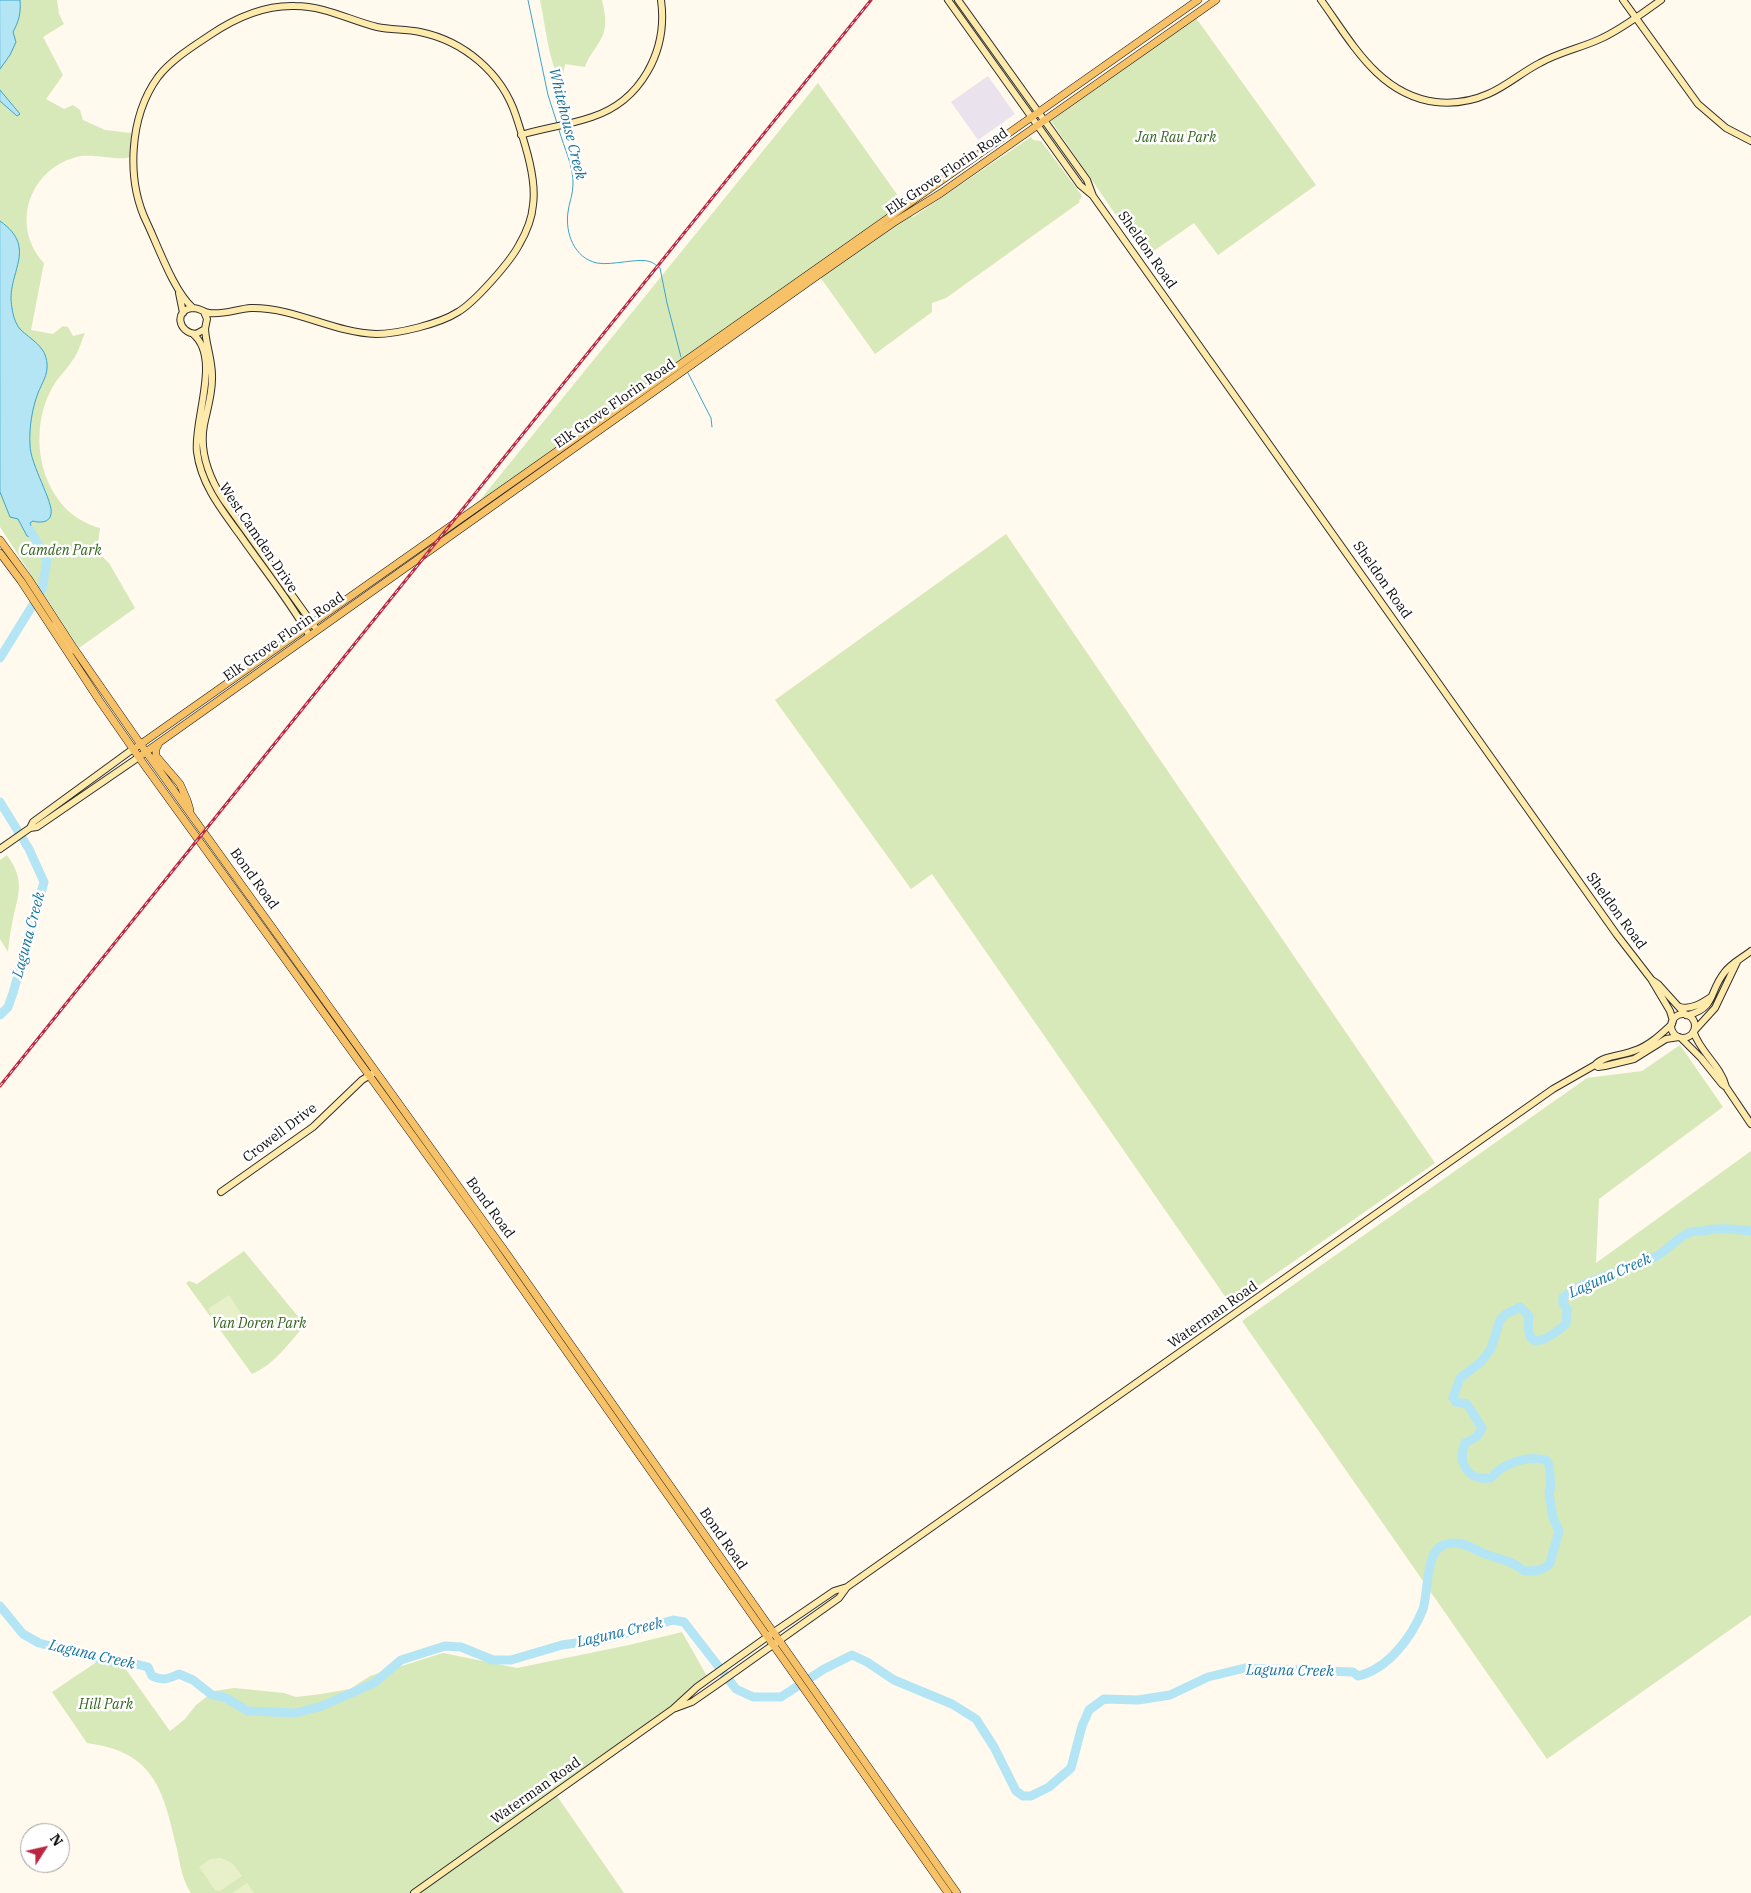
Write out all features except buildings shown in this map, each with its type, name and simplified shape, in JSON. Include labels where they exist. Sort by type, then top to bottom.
[{"type":"main road","points":[[521,135],[592,117],[609,110],[634,91],[652,65],[660,44],[663,23],[661,0]]},
{"type":"main road","name":"Sheldon Road","points":[[948,0],[1080,185],[1094,196]]},
{"type":"main road","name":"Sheldon Road","points":[[958,0],[1045,120],[1087,180],[1094,196],[1612,928],[1651,979],[1655,989],[1670,1011],[1672,1022]]},
{"type":"main road","name":"Elk Grove Florin Road","points":[[1,848],[30,828],[37,827],[159,743],[251,676],[307,631],[492,496],[1198,0]]},
{"type":"main road","name":"Elk Grove Florin Road","points":[[314,626],[477,517],[896,221],[1037,126],[1216,0]]},
{"type":"main road","points":[[1321,0],[1367,63],[1380,77],[1395,88],[1413,97],[1441,102],[1465,101],[1487,95],[1540,62],[1599,39],[1661,0]]},
{"type":"main road","points":[[1623,0],[1698,104],[1726,128],[1751,142]]},
{"type":"main road","points":[[295,6],[335,12],[379,28],[413,30],[441,38],[482,63],[498,80],[507,93],[521,135],[530,166],[534,191],[532,210],[518,249],[480,293],[459,312],[441,320],[403,331],[373,334],[265,308],[212,313],[194,308],[179,289],[137,198],[134,163],[138,121],[148,94],[164,70],[201,41],[241,18],[272,8],[295,6]]},
{"type":"main road","points":[[957,13],[969,22],[982,38],[987,41]]},
{"type":"main road","points":[[920,206],[925,198],[925,192]]},
{"type":"main road","points":[[778,304],[780,298],[789,287]]},
{"type":"main road","points":[[179,289],[183,313],[180,319],[181,326],[186,332],[200,333],[206,326],[226,312]]},
{"type":"main road","points":[[183,313],[194,308]]},
{"type":"main road","points":[[204,312],[206,326]]},
{"type":"main road","name":"West Camden Drive","points":[[206,326],[212,371],[211,393],[203,434],[207,468],[223,499],[314,626]]},
{"type":"main road","name":"West Camden Drive","points":[[193,334],[200,344],[205,364],[206,384],[196,439],[203,477],[217,503],[307,631]]},
{"type":"main road","points":[[477,517],[479,511],[492,496]]},
{"type":"main road","name":"Bond Road","points":[[0,540],[45,618],[133,749],[295,972],[507,1254],[771,1634],[793,1674],[948,1893]]},
{"type":"main road","name":"Bond Road","points":[[0,553],[49,610],[146,752],[328,1005],[372,1074],[476,1224],[771,1634]]},
{"type":"main road","points":[[45,618],[58,630],[73,652],[78,654]]},
{"type":"main road","name":"Elk Grove Florin Road","points":[[30,828],[33,822],[133,749],[269,654],[307,631]]},
{"type":"main road","points":[[251,676],[252,672],[269,654]]},
{"type":"main road","points":[[228,693],[230,686],[237,680],[236,677]]},
{"type":"main road","points":[[159,743],[156,755],[180,784],[190,813]]},
{"type":"main road","points":[[50,818],[49,815],[61,806],[64,799]]},
{"type":"main road","points":[[210,856],[227,871],[239,887],[247,891]]},
{"type":"main road","points":[[239,896],[246,897],[271,930],[278,934]]},
{"type":"main road","points":[[1751,951],[1724,971],[1710,1002],[1704,1009],[1687,1015],[1679,1015],[1672,1022],[1673,1032],[1693,1048],[1726,1087],[1751,1124]]},
{"type":"main road","points":[[1680,1038],[1688,1038],[1715,1008],[1737,962]]},
{"type":"main road","points":[[295,972],[301,972],[321,1000],[328,1005]]},
{"type":"main road","name":"Sheldon Road","points":[[1651,979],[1687,1015]]},
{"type":"main road","points":[[1680,1007],[1684,1009],[1696,1006],[1711,997]]},
{"type":"main road","points":[[1687,1015],[1694,1021],[1694,1031],[1698,1045],[1717,1068],[1726,1087]]},
{"type":"main road","name":"Waterman Road","points":[[414,1893],[673,1709],[711,1676],[834,1591],[847,1587],[1553,1089],[1595,1065],[1598,1061],[1628,1053],[1644,1046],[1672,1022]]},
{"type":"main road","name":"Waterman Road","points":[[1595,1065],[1605,1066],[1634,1059],[1666,1039],[1680,1038]]},
{"type":"main road","name":"Crowell Drive","points":[[221,1192],[312,1127],[362,1080],[372,1074]]},
{"type":"main road","points":[[476,1224],[480,1225],[500,1251],[507,1254]]},
{"type":"main road","name":"Waterman Road","points":[[673,1709],[692,1702],[748,1663],[839,1598],[847,1587]]},
{"type":"main road","name":"Bond Road","points":[[776,1642],[800,1670],[957,1893]]},
{"type":"main road","points":[[882,1801],[889,1803],[910,1833],[919,1840]]},
{"type":"shaded area","points":[[988,76],[1015,114],[978,140],[951,102]]},
{"type":"green space","name":"Camden Park","points":[[0,0],[57,0],[59,14],[64,24],[43,37],[63,75],[46,99],[64,109],[73,105],[80,110],[83,120],[105,130],[131,133],[130,157],[81,156],[63,162],[49,172],[38,184],[30,199],[27,215],[28,232],[33,248],[44,263],[31,330],[53,334],[63,326],[68,327],[73,336],[85,333],[74,358],[52,388],[43,411],[40,431],[40,452],[45,472],[53,491],[65,507],[81,520],[100,528],[97,552],[109,563],[135,608],[79,648],[0,527]]},
{"type":"green space","points":[[540,0],[602,0],[605,25],[601,39],[585,67],[565,64],[562,82],[560,83],[550,53]]},
{"type":"green space","name":"Jan Rau Park","points":[[1196,18],[1316,185],[1218,255],[1194,223],[1145,257],[1051,121]]},
{"type":"green space","points":[[818,83],[913,217],[1031,137],[1033,140],[1041,141],[1082,196],[1080,202],[946,298],[932,303],[932,312],[875,354],[820,277],[446,542]]},
{"type":"green space","points":[[1006,534],[1435,1163],[1231,1305],[932,874],[911,889],[775,700]]},
{"type":"green space","points":[[7,855],[19,882],[8,952],[0,939],[0,860]]},
{"type":"green space","points":[[1680,1045],[1723,1107],[1599,1199],[1596,1263],[1751,1151],[1751,1615],[1547,1759],[1242,1321],[1587,1078],[1642,1071]]},
{"type":"green space","name":"Van Doren Park","points":[[244,1251],[305,1325],[275,1359],[252,1374],[186,1283],[189,1281],[197,1284]]},
{"type":"green space","points":[[229,1295],[242,1315],[222,1329],[208,1309]]},
{"type":"green space","name":"Hill Park","points":[[682,1632],[708,1678],[659,1719],[557,1796],[624,1893],[191,1893],[185,1883],[167,1809],[152,1777],[142,1765],[128,1755],[110,1748],[87,1743],[52,1692],[98,1661],[125,1668],[170,1731],[185,1719],[196,1705],[214,1691],[234,1688],[284,1693],[296,1697],[321,1694],[350,1689],[370,1676],[443,1653],[517,1668]]},
{"type":"green space","points":[[221,1858],[232,1863],[242,1876],[220,1891],[215,1890],[199,1867],[210,1859]]},
{"type":"green space","points":[[247,1883],[254,1893],[232,1893]]},
{"type":"water","points":[[0,0],[20,0],[20,5],[19,17],[13,32],[16,42],[0,69]]},
{"type":"water","points":[[0,90],[20,114],[17,116],[0,101]]},
{"type":"water","points":[[0,221],[12,231],[18,241],[20,252],[11,295],[15,319],[20,329],[44,352],[47,364],[46,375],[38,393],[33,412],[30,439],[31,453],[49,501],[51,514],[46,521],[33,521],[30,523],[35,539],[27,536],[18,519],[10,517],[0,492]]},
{"type":"waterway","name":"Whitehouse Creek","points":[[528,0],[548,95],[557,123]]},
{"type":"waterway","name":"Whitehouse Creek","points":[[559,130],[573,178],[567,220],[573,244],[582,256],[597,263],[646,261],[652,262],[660,268],[681,357]]},
{"type":"waterway","name":"Whitehouse Creek","points":[[688,373],[711,418],[712,427]]},
{"type":"waterway","name":"Laguna Creek","points":[[0,658],[42,590],[47,560],[30,530]]},
{"type":"waterway","name":"Laguna Creek","points":[[0,802],[29,849],[44,882],[13,993],[8,1007],[0,1015]]},
{"type":"waterway","name":"Laguna Creek","points":[[0,1606],[23,1634],[39,1643],[116,1663],[128,1662],[148,1667],[152,1676],[162,1679],[179,1674],[193,1680],[212,1695],[224,1697],[248,1711],[296,1713],[322,1706],[374,1683],[401,1660],[445,1646],[461,1647],[493,1660],[511,1660],[562,1645],[610,1638],[673,1620],[684,1622],[736,1689],[753,1697],[781,1697],[824,1669],[852,1655],[867,1662],[894,1680],[952,1704],[976,1719],[994,1747],[1016,1791],[1023,1796],[1031,1796],[1049,1787],[1071,1768],[1082,1726],[1089,1710],[1104,1699],[1138,1700],[1170,1695],[1208,1677],[1245,1668],[1353,1672],[1358,1676],[1379,1667],[1406,1641],[1418,1620],[1425,1602],[1432,1558],[1435,1552],[1446,1544],[1457,1543],[1467,1546],[1509,1562],[1524,1571],[1539,1570],[1548,1566],[1559,1531],[1553,1518],[1549,1492],[1551,1487],[1549,1465],[1546,1460],[1523,1460],[1509,1464],[1491,1478],[1476,1477],[1466,1470],[1462,1458],[1465,1443],[1477,1436],[1482,1428],[1467,1404],[1456,1402],[1453,1398],[1460,1378],[1481,1362],[1491,1349],[1500,1320],[1506,1314],[1520,1307],[1529,1316],[1528,1328],[1530,1336],[1538,1341],[1545,1339],[1566,1324],[1567,1309],[1563,1303],[1563,1297],[1585,1284],[1653,1258],[1681,1237],[1691,1232],[1721,1229],[1751,1231]]},
{"type":"railway","points":[[0,1086],[871,0]]}]
